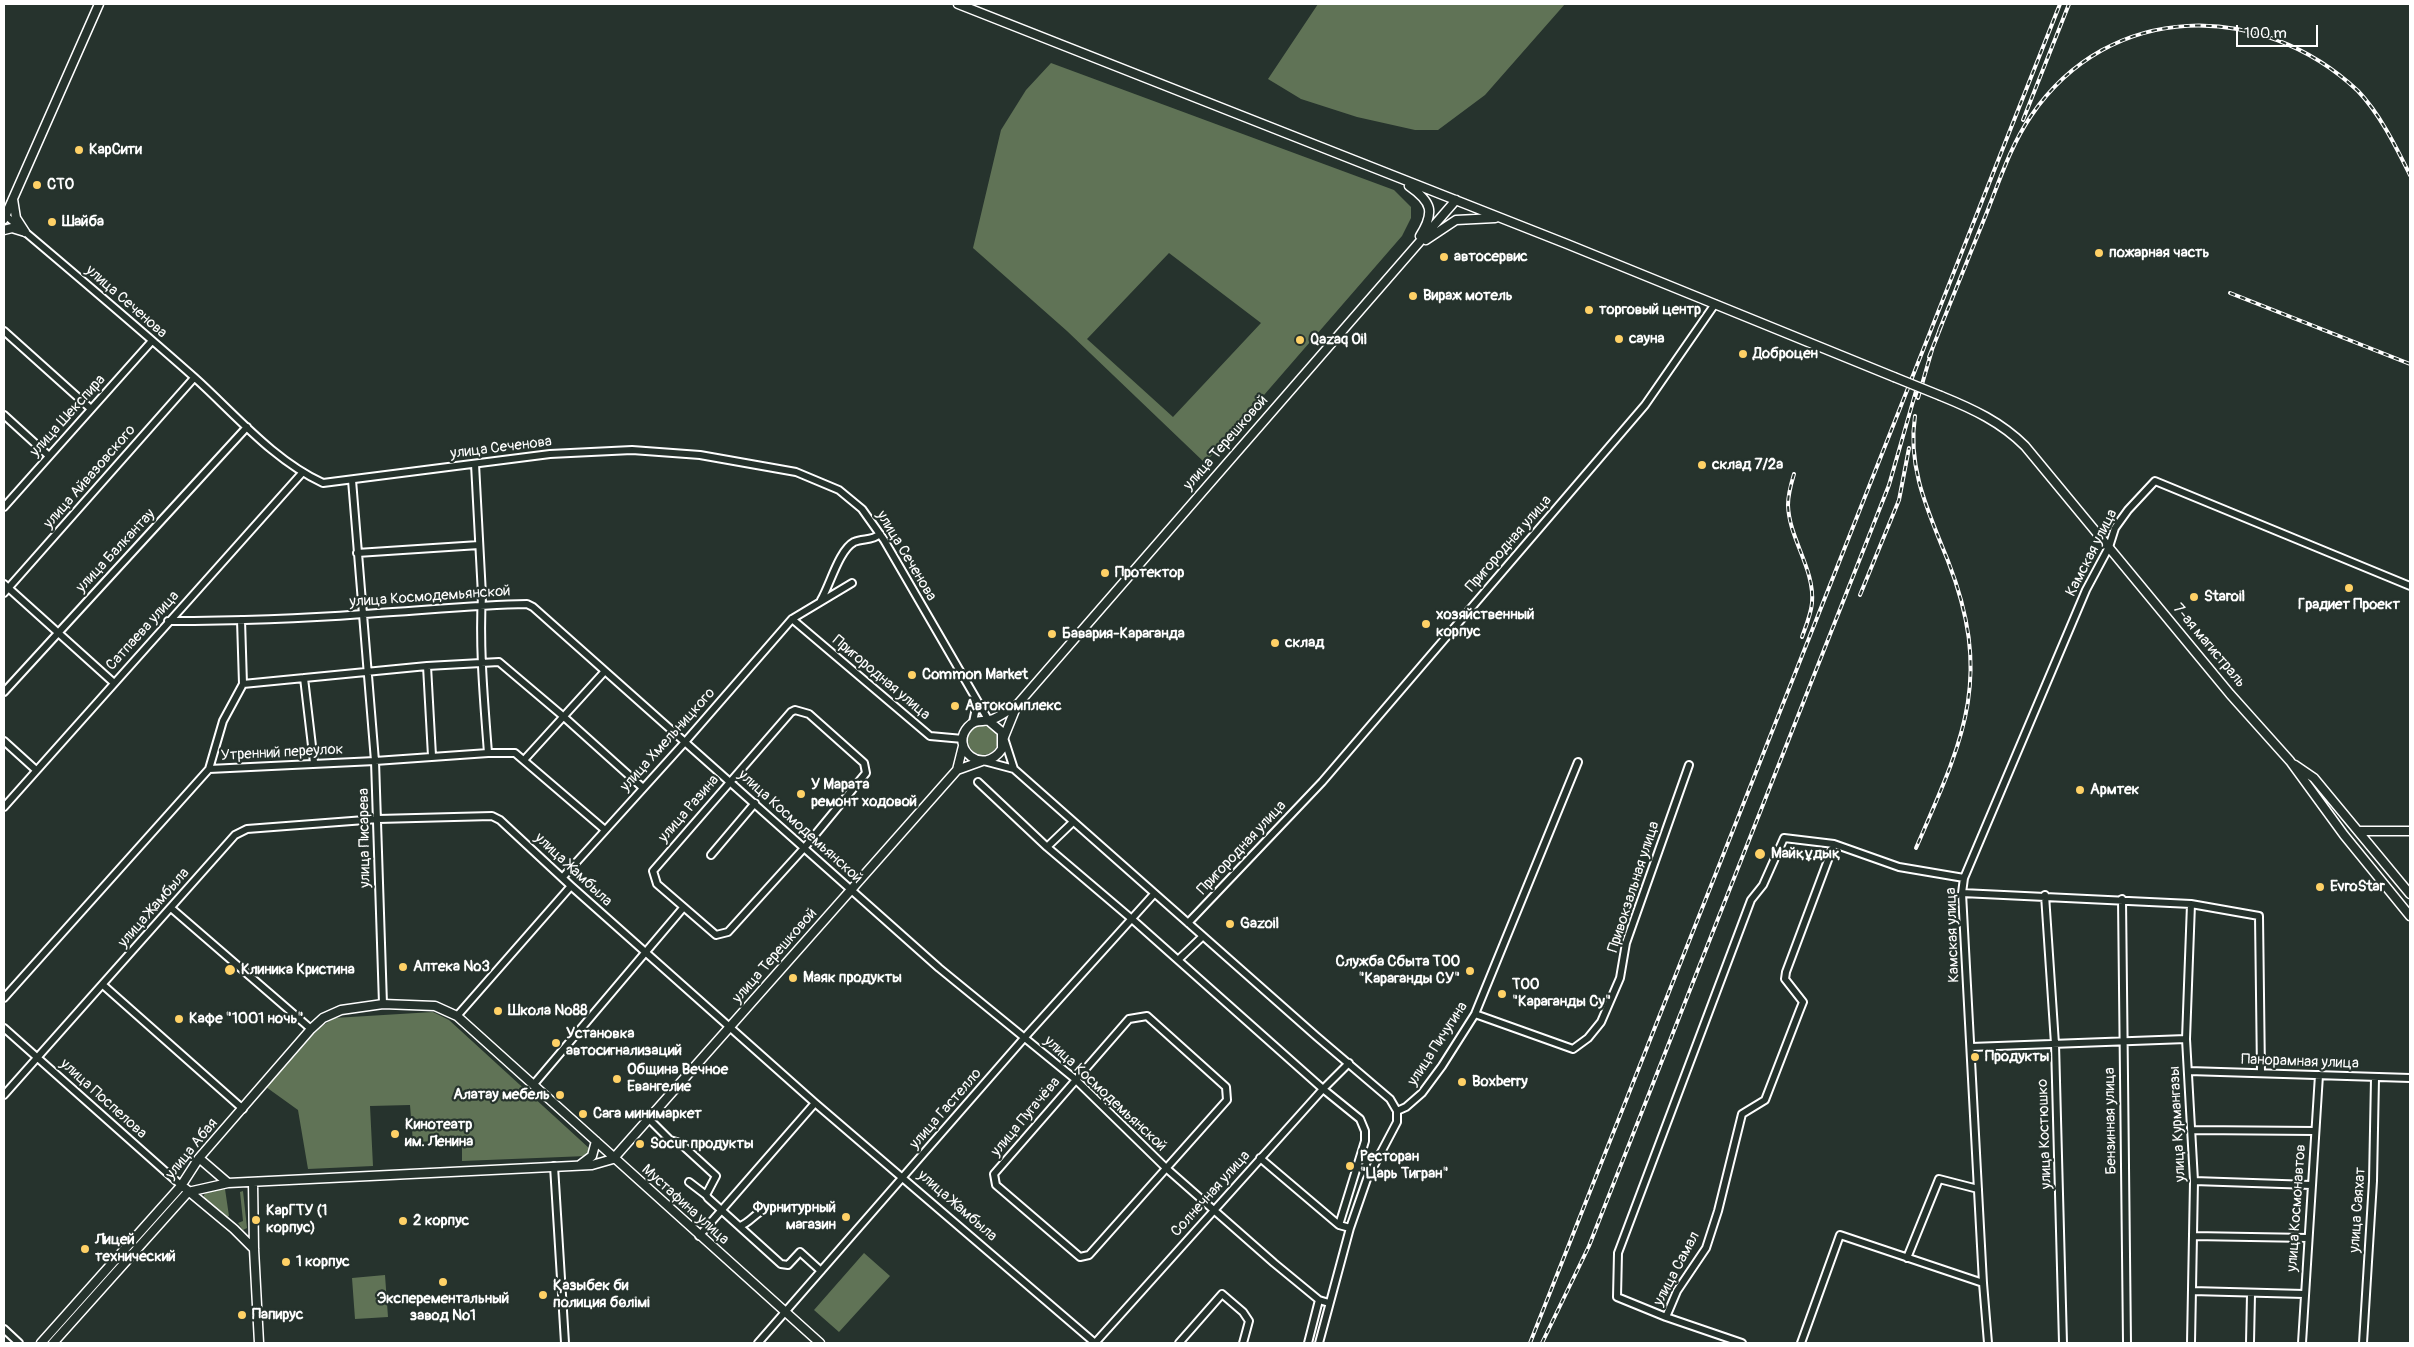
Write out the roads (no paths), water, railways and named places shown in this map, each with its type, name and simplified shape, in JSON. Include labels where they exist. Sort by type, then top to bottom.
[{"type":"main road","points":[[5,217],[99,4]]},
{"type":"main road","points":[[958,4],[1398,179],[1421,194],[1428,203],[1430,217],[1416,247]]},
{"type":"main road","name":"7-ая магистраль","points":[[1398,179],[1456,200],[1942,396],[1984,415],[2006,428],[2025,446],[2230,694],[2290,761]]},
{"type":"main road","points":[[13,197],[16,218],[25,232]]},
{"type":"main road","name":"улица Терешковой","points":[[973,722],[989,721],[1017,704],[1456,200]]},
{"type":"main road","points":[[1416,247],[1456,220],[1500,218]]},
{"type":"main road","points":[[4,230],[12,228],[25,232]]},
{"type":"main road","name":"улица Терешковой","points":[[613,1159],[731,1027],[851,888],[958,770],[994,758],[998,754],[1002,749],[1004,738],[1017,704]]},
{"type":"main road","points":[[989,721],[999,727],[1004,738]]},
{"type":"main road","points":[[958,770],[964,732],[973,722]]},
{"type":"main road","points":[[963,742],[970,757],[982,761]]},
{"type":"main road","points":[[2290,761],[2314,778],[2410,894]]},
{"type":"main road","points":[[2290,761],[2344,835],[2410,915]]},
{"type":"main road","points":[[2359,831],[2410,831]]},
{"type":"main road","points":[[2403,907],[2410,898]]},
{"type":"main road","name":"Мустафина улица","points":[[383,1004],[435,1006],[457,1016],[596,1140],[613,1159],[820,1343]]},
{"type":"main road","name":"улица Абая","points":[[53,1343],[185,1189],[199,1158],[311,1029],[323,1018],[341,1010],[383,1004]]},
{"type":"main road","points":[[580,1165],[592,1156],[596,1140]]},
{"type":"main road","points":[[199,1158],[228,1183]]},
{"type":"main road","name":"улица Абая","points":[[41,1343],[185,1189],[228,1183],[580,1165],[604,1163],[613,1159]]},
{"type":"main road","points":[[253,1182],[259,1343]]},
{"type":"main road","name":"улица Абая","points":[[185,1189],[234,1229],[254,1249]]},
{"type":"street","name":"улица Сеченова","points":[[5,217],[25,232],[194,378],[302,474],[323,483],[550,454],[632,450],[700,455],[796,472],[839,490],[862,509],[880,534],[977,703]]},
{"type":"street","name":"Пригородная улица","points":[[1188,924],[1322,782],[1639,412],[1657,390],[1715,304]]},
{"type":"street","points":[[4,331],[91,409]]},
{"type":"street","name":"улица Шекспира","points":[[5,504],[151,342]]},
{"type":"street","name":"улица Айвазовского","points":[[5,588],[194,378]]},
{"type":"street","points":[[4,415],[49,456]]},
{"type":"street","name":"улица Балкантау","points":[[4,692],[248,428]]},
{"type":"street","points":[[475,464],[482,605],[482,663],[488,753]]},
{"type":"street","name":"Сатпаева улица","points":[[4,807],[168,621],[302,474]]},
{"type":"street","name":"улица Писарева","points":[[352,480],[376,761],[383,1004]]},
{"type":"street","name":"Камская улица","points":[[1988,1343],[1983,1283],[1962,893],[1964,878],[2086,590],[2109,547],[2115,528],[2128,510],[2155,481],[2410,586]]},
{"type":"street","points":[[818,603],[847,549],[854,542],[875,538],[880,534]]},
{"type":"street","points":[[357,553],[479,545]]},
{"type":"street","name":"улица Хмельницкого","points":[[563,877],[685,742],[792,619],[852,583]]},
{"type":"street","points":[[5,588],[59,632],[114,683]]},
{"type":"street","name":"улица Космодемьянской","points":[[168,621],[241,620],[362,614],[482,605],[527,604],[533,607],[939,968],[1075,1079],[1166,1168],[1319,1300],[1329,1303]]},
{"type":"street","name":"Пригородная улица","points":[[792,619],[930,736],[963,742]]},
{"type":"street","points":[[208,769],[223,721],[243,684],[241,620]]},
{"type":"street","points":[[243,684],[367,671],[499,662],[643,788]]},
{"type":"street","points":[[427,666],[432,756]]},
{"type":"street","points":[[524,760],[605,671]]},
{"type":"street","points":[[304,678],[314,763]]},
{"type":"street","points":[[977,703],[989,721]]},
{"type":"street","points":[[973,722],[977,703]]},
{"type":"street","name":"улица Разина","points":[[801,710],[864,763],[867,770],[864,778],[805,847],[724,934],[712,933],[683,908],[657,884],[653,871],[790,712],[801,710]]},
{"type":"street","points":[[1004,738],[1014,769]]},
{"type":"street","points":[[4,741],[36,770]]},
{"type":"street","name":"Утренний переулок","points":[[4,998],[208,769],[376,761],[488,753],[515,754],[605,830]]},
{"type":"street","points":[[982,761],[1014,769],[1188,924],[1390,1099],[1397,1111],[1397,1122],[1367,1179],[1350,1228],[1319,1343]]},
{"type":"street","name":"улица Пичугина","points":[[1397,1111],[1406,1108],[1422,1093],[1442,1066],[1475,1014],[1578,762]]},
{"type":"street","name":"Привокзальная улица","points":[[1475,1014],[1573,1049],[1588,1038],[1601,1022],[1620,978],[1626,943],[1689,765]]},
{"type":"street","points":[[978,782],[1047,847],[1178,960],[1322,1089],[1360,1119],[1366,1131],[1365,1141],[1339,1226]]},
{"type":"street","points":[[711,855],[755,803]]},
{"type":"street","name":"улица Жамбыла","points":[[4,1095],[235,835],[247,829],[378,819],[492,816],[500,820],[571,886],[815,1103],[904,1177],[1095,1343]]},
{"type":"street","points":[[1047,847],[1073,822]]},
{"type":"street","name":"улица Самал","points":[[1784,838],[1834,844],[1786,972],[1785,979],[1803,1002],[1800,1012],[1765,1100],[1742,1114],[1718,1211],[1706,1248],[1677,1291],[1666,1317],[1617,1298],[1618,1252],[1748,907],[1763,885],[1784,838]]},
{"type":"street","points":[[1834,844],[1899,868],[1964,878]]},
{"type":"street","points":[[457,1016],[571,886]]},
{"type":"street","points":[[1962,893],[2045,895],[2190,904],[2259,916],[2261,1073]]},
{"type":"street","name":"улица Гастелло","points":[[758,1343],[1154,894]]},
{"type":"street","name":"улица Костюшко","points":[[2045,895],[2055,1044],[2063,1343]]},
{"type":"street","name":"Бензинная улица","points":[[2122,899],[2122,1041],[2127,1343]]},
{"type":"street","name":"улица Курмангазы","points":[[2190,904],[2186,1039],[2194,1181],[2191,1343]]},
{"type":"street","points":[[171,908],[311,1029]]},
{"type":"street","points":[[534,1084],[683,908]]},
{"type":"street","points":[[1178,960],[1203,936]]},
{"type":"street","points":[[103,985],[243,1109]]},
{"type":"street","name":"улица Пугачёва","points":[[1147,1016],[1226,1087],[1227,1100],[1166,1168],[1090,1255],[1080,1257],[996,1185],[994,1174],[1129,1018],[1147,1016]]},
{"type":"street","name":"улица Поспелова","points":[[4,1028],[185,1189]]},
{"type":"street","points":[[1971,1047],[2186,1039]]},
{"type":"street","name":"Солнечная улица","points":[[1095,1343],[1322,1089],[1349,1063]]},
{"type":"street","name":"Панорамная улица","points":[[2189,1071],[2410,1078]]},
{"type":"street","name":"улица Космонавтов","points":[[2302,1343],[2318,1075]]},
{"type":"street","name":"улица Саяхат","points":[[2363,1343],[2373,1181],[2375,1078]]},
{"type":"street","points":[[699,1236],[815,1103]]},
{"type":"street","points":[[649,1119],[670,1140],[680,1143],[716,1176],[706,1195]]},
{"type":"street","points":[[2192,1130],[2315,1131]]},
{"type":"street","points":[[1260,1158],[1339,1226],[1350,1228]]},
{"type":"street","points":[[554,1166],[565,1343]]},
{"type":"street","points":[[1356,1174],[1367,1179]]},
{"type":"street","points":[[1907,1258],[1939,1179],[1978,1189]]},
{"type":"street","points":[[2194,1181],[2311,1185]]},
{"type":"street","points":[[689,1182],[706,1195],[783,1265],[788,1265],[800,1252],[821,1271]]},
{"type":"street","points":[[740,1226],[746,1224],[762,1209],[770,1208]]},
{"type":"street","points":[[1801,1343],[1840,1235],[1983,1283]]},
{"type":"street","points":[[2192,1236],[2308,1238]]},
{"type":"street","points":[[2192,1291],[2304,1294]]},
{"type":"street","points":[[1180,1343],[1222,1294],[1243,1312],[1249,1321],[1243,1343]]},
{"type":"street","points":[[2250,1343],[2251,1294]]},
{"type":"street","points":[[1308,1343],[1319,1300]]},
{"type":"street","points":[[1666,1317],[1742,1343]]},
{"type":"street","points":[[4,1329],[20,1343]]},
{"type":"railway","points":[[1530,1343],[2060,4]]},
{"type":"railway","points":[[2023,120],[2069,4]]},
{"type":"railway","points":[[1939,331],[2006,162],[2031,116],[2064,78],[2102,50],[2144,33],[2188,26],[2233,28],[2277,40],[2319,61],[2358,91],[2366,100],[2387,131],[2410,175]]},
{"type":"railway","points":[[2230,293],[2410,364]]},
{"type":"railway","points":[[1929,357],[1942,324]]},
{"type":"railway","points":[[1918,398],[1932,350]]},
{"type":"railway","points":[[1542,1343],[1589,1246],[1889,485],[1916,391]]},
{"type":"railway","points":[[1915,416],[1913,435],[1917,473],[1927,508],[1962,603],[1969,640],[1970,675],[1967,708],[1959,741],[1916,848]]},
{"type":"railway","points":[[1860,595],[1899,500],[1909,448]]},
{"type":"railway","points":[[1794,474],[1788,505],[1789,518],[1810,578],[1812,590],[1811,611],[1802,637]]},
{"type":"place","name":"КарСити","points":[[79,150]]},
{"type":"place","name":"СТО","points":[[37,185]]},
{"type":"place","name":"Шайба","points":[[52,222]]},
{"type":"place","name":"пожарная часть","points":[[2099,253]]},
{"type":"place","name":"автосервис","points":[[1444,257]]},
{"type":"place","name":"Вираж мотель","points":[[1413,296]]},
{"type":"place","name":"торговый центр","points":[[1589,310]]},
{"type":"place","name":"сауна","points":[[1619,339]]},
{"type":"place","name":"Qazaq Oil","points":[[1300,340]]},
{"type":"place","name":"Доброцен","points":[[1743,354]]},
{"type":"place","name":"склад 7/2а","points":[[1702,465]]},
{"type":"place","name":"Протектор","points":[[1105,573]]},
{"type":"place","name":"Градиет Проект","points":[[2349,588]]},
{"type":"place","name":"Staroil","points":[[2194,597]]},
{"type":"place","name":"хозяйственный корпус","points":[[1426,624]]},
{"type":"place","name":"Бавария-Караганда","points":[[1052,634]]},
{"type":"place","name":"склад","points":[[1275,643]]},
{"type":"place","name":"Common Market","points":[[912,675]]},
{"type":"place","name":"Автокомплекс","points":[[955,706]]},
{"type":"place","name":"Армтек","points":[[2080,790]]},
{"type":"place","name":"У Марата ремонт ходовой","points":[[801,794]]},
{"type":"place","name":"Майқұдық","points":[[1760,854]]},
{"type":"place","name":"EvroStar","points":[[2320,887]]},
{"type":"place","name":"Gazoil","points":[[1230,924]]},
{"type":"place","name":"Аптека №3","points":[[403,967]]},
{"type":"place","name":"Клиника Кристина","points":[[230,970]]},
{"type":"place","name":"Служба Сбыта ТОО \"Караганды СУ\"","points":[[1470,971]]},
{"type":"place","name":"Маяк продукты","points":[[793,978]]},
{"type":"place","name":"ТОО \"Караганды Су\"","points":[[1502,994]]},
{"type":"place","name":"Школа №88","points":[[498,1011]]},
{"type":"place","name":"Кафе \"1001 ночь\"","points":[[179,1019]]},
{"type":"place","name":"Установка автосигнализаций","points":[[556,1043]]},
{"type":"place","name":"Продукты","points":[[1975,1057]]},
{"type":"place","name":"Община Вечное Евангелие","points":[[617,1079]]},
{"type":"place","name":"Boxberry","points":[[1462,1082]]},
{"type":"place","name":"Алатау мебель","points":[[560,1095]]},
{"type":"place","name":"Сага минимаркет","points":[[583,1114]]},
{"type":"place","name":"Кинотеатр им. Ленина","points":[[395,1134]]},
{"type":"place","name":"Socur продукты","points":[[640,1144]]},
{"type":"place","name":"Ресторан \"Царь Тигран\"","points":[[1350,1166]]},
{"type":"place","name":"Фурнитурный магазин","points":[[846,1217]]},
{"type":"place","name":"КарГТУ (1 корпус)","points":[[256,1220]]},
{"type":"place","name":"2 корпус","points":[[403,1221]]},
{"type":"place","name":"Лицей технический","points":[[85,1249]]},
{"type":"place","name":"1 корпус","points":[[286,1262]]},
{"type":"place","name":"Эксперементальный завод №1","points":[[443,1282]]},
{"type":"place","name":"Қазыбек би полиция бөлімі","points":[[543,1295]]},
{"type":"place","name":"Папирус","points":[[242,1315]]}]
